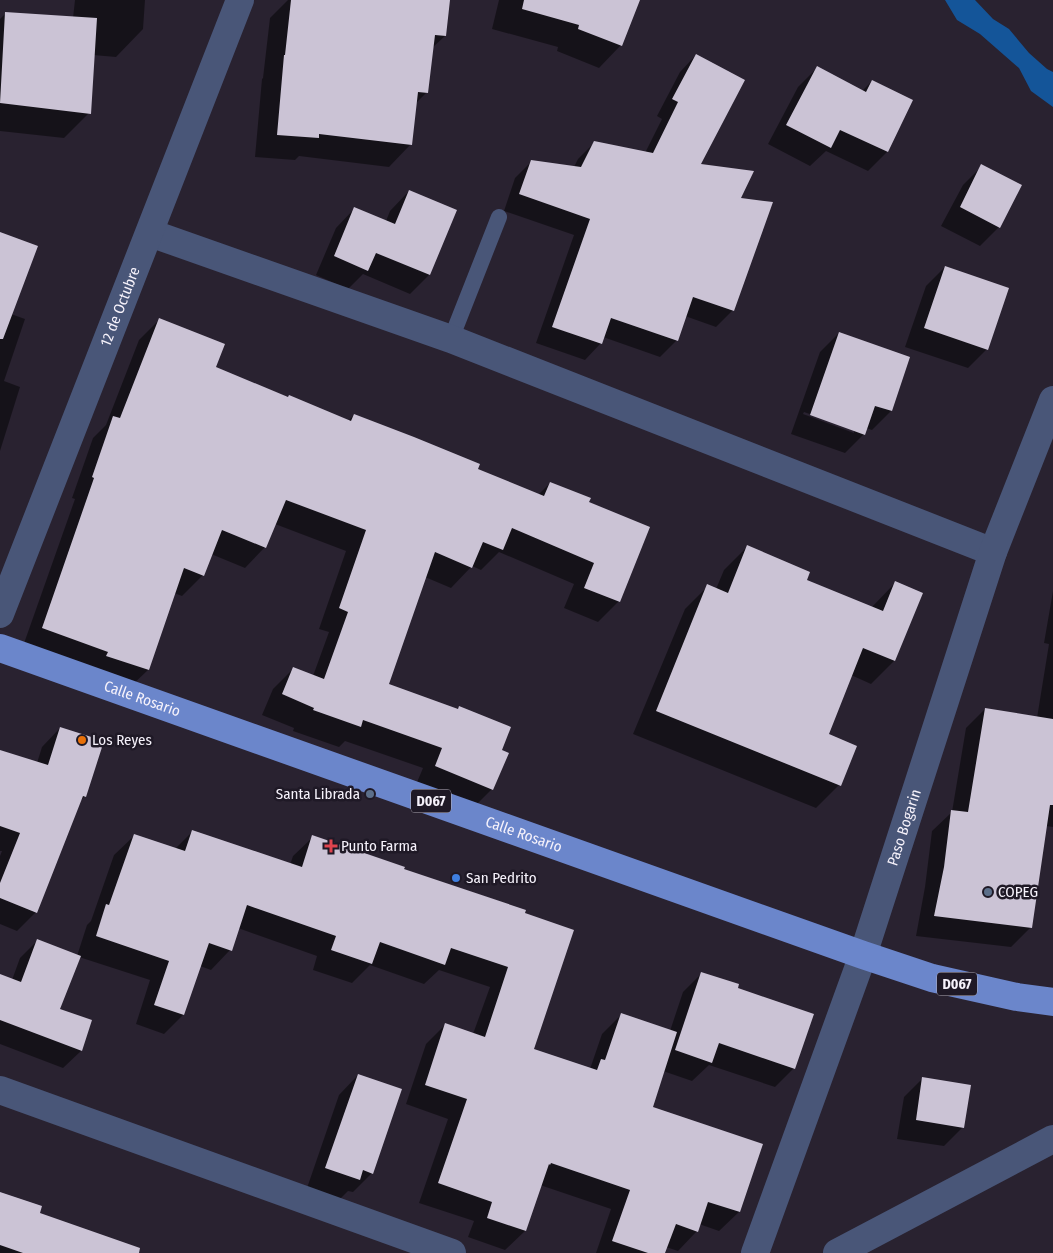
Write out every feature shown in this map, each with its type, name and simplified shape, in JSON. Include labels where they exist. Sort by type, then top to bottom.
[{"type":"main road","name":"Calle Rosario","points":[[0,648],[863,955],[941,980],[1017,997],[1053,1002]]},
{"type":"street","name":"12 de Octubre","points":[[0,614],[240,0]]},
{"type":"street","points":[[150,233],[451,339],[993,552]]},
{"type":"street","name":"Paso Bogarin","points":[[755,1253],[863,955],[993,552],[1053,400]]},
{"type":"street","points":[[0,1090],[452,1253]]},
{"type":"street","points":[[836,1253],[1053,1139]]},
{"type":"lane","points":[[451,339],[499,217]]},
{"type":"water","points":[[945,0],[975,0],[993,19],[1009,29],[1029,53],[1053,72],[1053,107],[1031,91],[1019,68],[980,34],[957,20]]},
{"type":"building","points":[[291,0],[450,0],[446,36],[435,35],[428,93],[418,92],[412,145],[319,134],[319,138],[277,135]]},
{"type":"building","points":[[524,0],[640,0],[622,46],[578,29],[579,25],[522,9]]},
{"type":"building","points":[[5,12],[97,18],[91,114],[0,103]]},
{"type":"building","points":[[696,54],[745,80],[701,164],[754,171],[741,198],[773,202],[734,311],[693,297],[678,341],[611,318],[602,344],[552,327],[590,219],[519,194],[531,160],[581,167],[594,141],[653,153],[678,102],[672,99]]},
{"type":"building","points":[[817,66],[866,92],[872,80],[913,100],[888,152],[840,130],[831,148],[786,125]]},
{"type":"building","points":[[981,164],[1022,185],[1000,228],[960,207]]},
{"type":"building","points":[[409,190],[457,210],[430,275],[376,253],[368,271],[334,256],[354,207],[395,224]]},
{"type":"building","points":[[0,232],[38,246],[3,339],[0,339]]},
{"type":"building","points":[[945,266],[1009,288],[988,350],[924,328]]},
{"type":"building","points":[[159,318],[225,344],[216,367],[351,421],[354,414],[414,437],[480,464],[478,469],[544,496],[550,482],[591,498],[589,502],[650,527],[620,602],[584,588],[594,563],[512,528],[503,550],[483,542],[472,568],[435,552],[389,684],[458,709],[459,706],[511,727],[502,750],[509,753],[493,790],[435,766],[442,748],[363,720],[361,727],[313,710],[314,708],[282,694],[293,667],[324,679],[348,612],[339,608],[366,530],[286,500],[266,548],[222,530],[204,576],[184,568],[149,670],[106,656],[108,652],[42,628],[94,478],[92,477],[113,416],[120,418]]},
{"type":"building","points":[[839,332],[910,357],[892,411],[875,406],[865,435],[810,415]]},
{"type":"building","points":[[747,545],[810,572],[807,580],[883,611],[895,581],[923,593],[895,661],[863,648],[829,734],[857,746],[841,786],[656,711],[707,584],[728,593]]},
{"type":"building","points":[[985,708],[1053,719],[1053,805],[1050,805],[1032,928],[934,916],[944,867],[951,810],[968,812]]},
{"type":"building","points":[[60,727],[104,741],[86,797],[83,796],[37,913],[0,898],[0,883],[20,833],[0,826],[0,750],[48,765]]},
{"type":"building","points":[[192,830],[302,867],[312,835],[405,867],[404,869],[526,910],[525,913],[574,930],[534,1049],[597,1070],[601,1059],[605,1060],[621,1013],[677,1032],[653,1107],[763,1144],[740,1212],[708,1202],[698,1232],[676,1224],[665,1253],[648,1253],[612,1241],[630,1190],[551,1163],[549,1164],[526,1231],[487,1218],[492,1202],[438,1183],[467,1099],[425,1085],[445,1023],[485,1037],[508,967],[451,948],[445,965],[380,942],[372,964],[331,950],[336,936],[247,905],[232,951],[209,943],[184,1015],[154,1005],[169,961],[96,936],[106,904],[109,905],[134,834],[185,851]]},
{"type":"building","points":[[37,939],[81,956],[60,1009],[92,1020],[82,1051],[0,1020],[0,974],[21,982]]},
{"type":"building","points":[[701,972],[739,984],[738,988],[814,1014],[795,1069],[719,1043],[712,1063],[675,1050]]},
{"type":"building","points":[[358,1074],[402,1089],[373,1174],[363,1170],[360,1180],[325,1168]]},
{"type":"building","points":[[922,1077],[971,1085],[964,1128],[916,1120]]},
{"type":"building","points":[[0,1192],[42,1206],[40,1213],[140,1248],[139,1253],[23,1253],[0,1245]]},
{"type":"place","name":"Los Reyes","points":[[82,740]]},
{"type":"place","name":"Santa Librada","points":[[370,794]]},
{"type":"place","name":"Punto Farma","points":[[331,846]]},
{"type":"place","name":"San Pedrito","points":[[456,878]]},
{"type":"place","name":"COPEG","points":[[988,892]]}]
